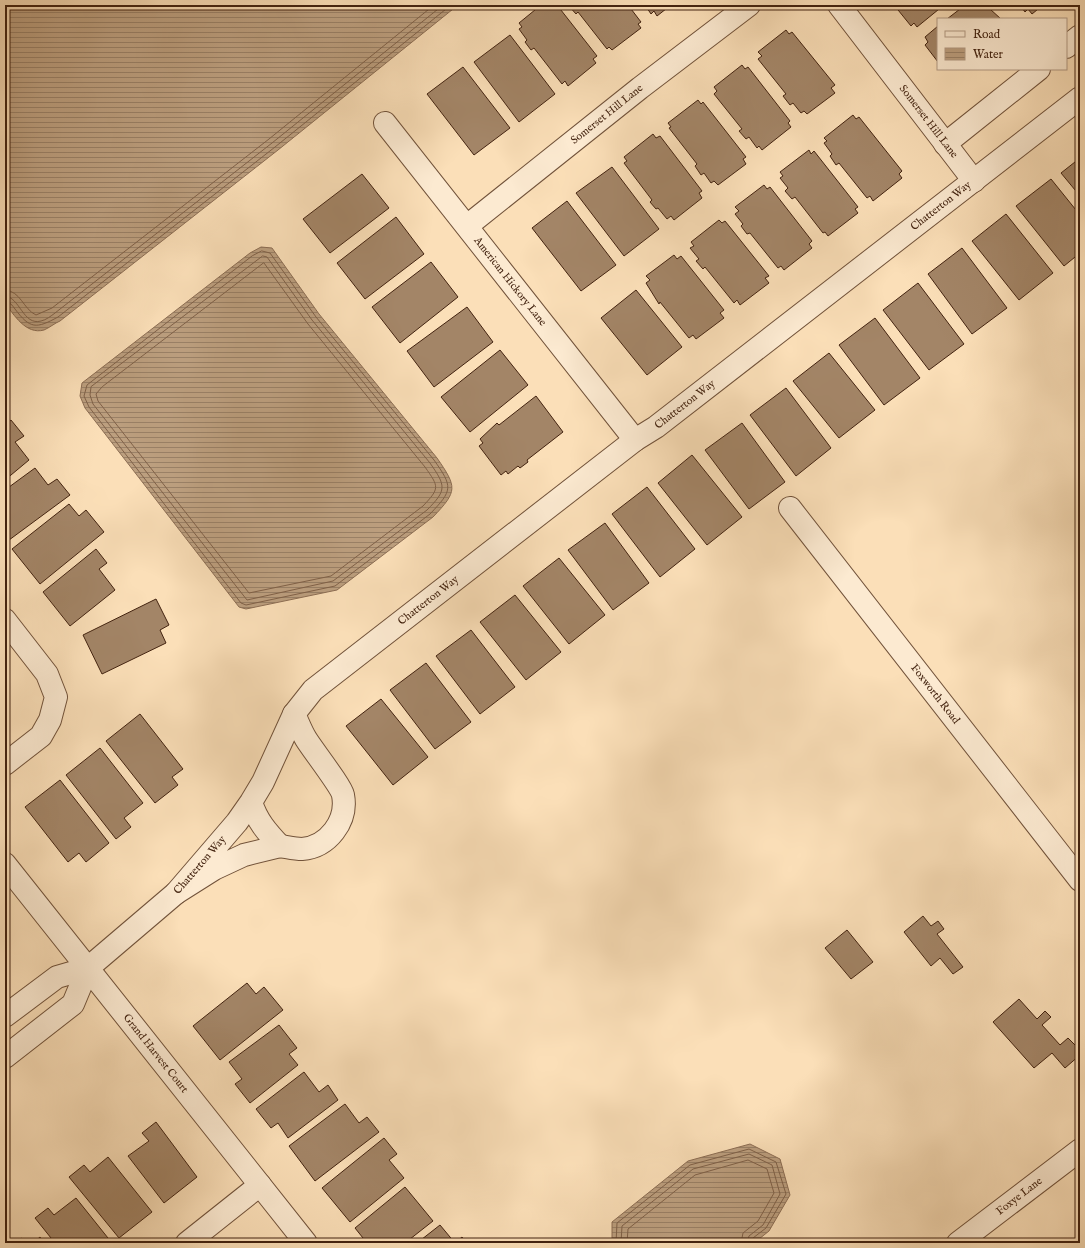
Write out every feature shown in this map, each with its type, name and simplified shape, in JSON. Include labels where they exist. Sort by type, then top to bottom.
[{"type":"street","name":"Somerset Hill Lane","points":[[467,226],[640,88],[749,5]]},
{"type":"street","name":"Somerset Hill Lane","points":[[838,5],[974,181]]},
{"type":"street","points":[[1067,46],[1080,36]]},
{"type":"street","points":[[945,144],[1038,70]]},
{"type":"street","name":"Chatterton Way","points":[[176,893],[237,822],[251,802],[263,782],[294,714],[313,690],[1080,98]]},
{"type":"street","name":"American Hickory Lane","points":[[385,123],[635,440]]},
{"type":"street","name":"Foxworth Road","points":[[790,508],[1080,880]]},
{"type":"street","points":[[5,620],[47,674],[56,697],[50,720],[41,736],[5,764]]},
{"type":"street","name":"Chatterton Way","points":[[176,893],[214,869],[244,855],[280,846],[301,849],[315,846],[327,839],[336,830],[343,812],[343,794],[304,737],[294,714]]},
{"type":"street","points":[[251,802],[262,826],[280,846]]},
{"type":"street","name":"Grand Harvest Court","points":[[5,864],[306,1243]]},
{"type":"street","points":[[5,1016],[57,977],[88,968],[176,893]]},
{"type":"street","points":[[8,1049],[73,1004],[88,968]]},
{"type":"street","name":"Foxye Lane","points":[[958,1243],[1080,1150]]},
{"type":"street","points":[[187,1243],[260,1185]]},
{"type":"water","points":[[5,5],[458,5],[278,150],[60,321],[44,330],[38,331],[32,330],[21,323],[5,303]]},
{"type":"water","points":[[261,247],[272,248],[319,314],[437,458],[448,476],[452,489],[451,495],[447,501],[433,517],[337,590],[246,609],[239,607],[85,408],[80,396],[82,383],[250,253]]},
{"type":"water","points":[[750,1144],[780,1159],[790,1195],[769,1231],[754,1243],[612,1243],[612,1222],[688,1161]]},
{"type":"building","points":[[541,5],[557,5],[597,56],[593,59],[596,63],[568,86],[565,81],[562,84],[534,48],[531,50],[525,42],[527,40],[519,29],[522,27],[519,23]]},
{"type":"building","points":[[628,5],[641,22],[638,24],[641,28],[612,50],[609,47],[607,49],[578,12],[576,14],[569,6]]},
{"type":"building","points":[[645,5],[671,5],[657,16],[654,11],[651,14]]},
{"type":"building","points":[[894,5],[944,5],[917,27],[914,23],[911,26]]},
{"type":"building","points":[[990,5],[992,8],[990,9],[1000,18],[948,18],[960,9],[958,6]]},
{"type":"building","points":[[1020,5],[1043,5],[1032,14],[1028,9],[1025,12]]},
{"type":"building","points":[[937,27],[937,61],[925,45],[928,42],[925,37]]},
{"type":"building","points":[[786,30],[789,34],[792,32],[835,85],[831,88],[835,93],[807,114],[804,111],[801,113],[793,103],[790,105],[783,96],[786,94],[758,59],[762,56],[758,52]]},
{"type":"building","points":[[510,35],[555,94],[519,122],[474,62]]},
{"type":"building","points":[[742,65],[745,69],[748,67],[790,121],[788,123],[791,127],[762,150],[759,146],[757,148],[749,137],[746,139],[739,131],[742,129],[714,94],[717,91],[714,87]]},
{"type":"building","points":[[463,67],[510,128],[474,155],[427,94]]},
{"type":"building","points":[[698,100],[701,104],[703,102],[746,157],[743,159],[746,164],[718,185],[714,181],[711,183],[704,173],[701,175],[695,166],[697,164],[669,128],[671,127],[668,123]]},
{"type":"building","points":[[853,115],[856,119],[859,117],[902,171],[899,174],[902,178],[873,201],[870,196],[867,198],[839,163],[836,165],[830,156],[832,154],[824,143],[827,141],[824,138]]},
{"type":"building","points":[[653,134],[656,138],[660,136],[702,191],[699,193],[702,198],[674,220],[671,216],[667,219],[658,208],[656,209],[650,202],[652,200],[624,163],[627,161],[624,157]]},
{"type":"building","points":[[809,150],[811,154],[814,151],[858,207],[855,209],[858,213],[828,236],[825,232],[823,233],[795,197],[792,199],[785,191],[788,188],[780,178],[783,176],[780,172]]},
{"type":"building","points":[[1080,158],[1080,196],[1061,173]]},
{"type":"building","points":[[612,167],[659,229],[624,256],[576,193]]},
{"type":"building","points":[[362,174],[389,208],[330,253],[303,219]]},
{"type":"building","points":[[1051,179],[1080,215],[1080,253],[1064,266],[1016,206]]},
{"type":"building","points":[[764,185],[767,189],[770,187],[812,241],[809,244],[812,248],[784,270],[781,266],[778,268],[750,233],[747,234],[741,226],[743,224],[735,214],[739,211],[735,207]]},
{"type":"building","points":[[567,201],[616,265],[581,291],[532,228]]},
{"type":"building","points":[[1006,214],[1053,273],[1019,300],[972,241]]},
{"type":"building","points":[[396,217],[424,254],[365,299],[337,263]]},
{"type":"building","points":[[719,220],[722,223],[725,221],[769,276],[765,278],[769,283],[740,305],[737,300],[734,303],[705,267],[703,269],[696,261],[699,259],[690,248],[694,246],[691,242]]},
{"type":"building","points":[[962,248],[1007,308],[972,334],[928,274]]},
{"type":"building","points":[[674,255],[677,259],[681,256],[724,310],[720,313],[724,318],[696,339],[693,335],[689,338],[660,302],[659,304],[646,283],[650,280],[646,276]]},
{"type":"building","points":[[431,262],[458,297],[400,343],[372,307]]},
{"type":"building","points":[[918,283],[964,344],[929,370],[883,310]]},
{"type":"building","points":[[636,290],[682,347],[647,375],[601,318]]},
{"type":"building","points":[[467,307],[493,342],[434,387],[407,351]]},
{"type":"building","points":[[875,318],[920,378],[884,405],[839,345]]},
{"type":"building","points":[[500,350],[528,385],[470,432],[441,397]]},
{"type":"building","points":[[829,353],[875,410],[839,438],[793,381]]},
{"type":"building","points":[[786,388],[831,448],[796,476],[750,415]]},
{"type":"building","points":[[536,396],[563,432],[527,460],[528,462],[520,468],[518,466],[508,474],[506,471],[501,475],[479,446],[483,443],[480,439],[497,423],[499,425]]},
{"type":"building","points":[[11,420],[24,436],[15,442],[29,460],[5,480],[5,425]]},
{"type":"building","points":[[742,423],[785,482],[749,509],[705,450]]},
{"type":"building","points":[[692,455],[742,517],[707,545],[658,483]]},
{"type":"building","points":[[35,468],[48,485],[57,479],[70,495],[5,543],[5,490]]},
{"type":"building","points":[[647,487],[695,549],[660,577],[612,514]]},
{"type":"building","points":[[69,504],[79,516],[86,510],[104,532],[40,584],[12,549]]},
{"type":"building","points":[[605,523],[649,583],[613,610],[568,550]]},
{"type":"building","points":[[96,549],[107,563],[99,569],[115,590],[70,626],[43,592]]},
{"type":"building","points":[[559,558],[605,615],[569,644],[523,586]]},
{"type":"building","points":[[515,595],[561,652],[526,680],[480,622]]},
{"type":"building","points":[[156,599],[169,625],[160,630],[166,643],[102,674],[83,635]]},
{"type":"building","points":[[471,630],[515,687],[480,714],[436,656]]},
{"type":"building","points":[[426,663],[471,722],[435,749],[390,690]]},
{"type":"building","points":[[381,699],[428,757],[393,785],[346,726]]},
{"type":"building","points":[[140,714],[183,769],[172,777],[178,785],[155,803],[106,741]]},
{"type":"building","points":[[100,748],[143,803],[124,818],[131,827],[116,839],[66,775]]},
{"type":"building","points":[[60,780],[109,843],[86,862],[79,853],[68,862],[25,807]]},
{"type":"building","points":[[923,916],[931,926],[938,921],[944,929],[937,934],[963,967],[953,974],[940,958],[931,966],[904,932]]},
{"type":"building","points":[[847,930],[873,962],[851,979],[825,948]]},
{"type":"building","points":[[247,983],[256,994],[264,987],[283,1010],[220,1060],[193,1026]]},
{"type":"building","points":[[1019,999],[1037,1019],[1045,1011],[1051,1017],[1042,1025],[1060,1045],[1068,1038],[1080,1050],[1080,1055],[1065,1068],[1052,1053],[1034,1068],[993,1022]]},
{"type":"building","points":[[279,1025],[297,1048],[289,1054],[298,1065],[250,1103],[235,1084],[242,1079],[229,1062]]},
{"type":"building","points":[[304,1072],[319,1092],[328,1085],[338,1100],[288,1138],[278,1123],[271,1128],[256,1109]]},
{"type":"building","points":[[345,1104],[359,1123],[367,1117],[379,1132],[315,1181],[289,1146]]},
{"type":"building","points":[[156,1122],[197,1177],[164,1203],[128,1156],[149,1141],[142,1133]]},
{"type":"building","points":[[384,1138],[397,1154],[389,1160],[404,1178],[350,1222],[322,1188]]},
{"type":"building","points":[[108,1157],[152,1212],[119,1238],[69,1177],[84,1165],[90,1172]]},
{"type":"building","points":[[405,1187],[433,1221],[405,1243],[367,1243],[355,1228]]},
{"type":"building","points":[[76,1198],[112,1243],[55,1243],[35,1218],[48,1208],[54,1215]]},
{"type":"building","points":[[440,1225],[455,1243],[417,1243]]},
{"type":"building","points":[[40,1237],[44,1243],[33,1243]]},
{"type":"building","points":[[462,1237],[467,1243],[455,1243]]},
{"type":"building","points":[[22,1238],[26,1243],[15,1243]]}]
